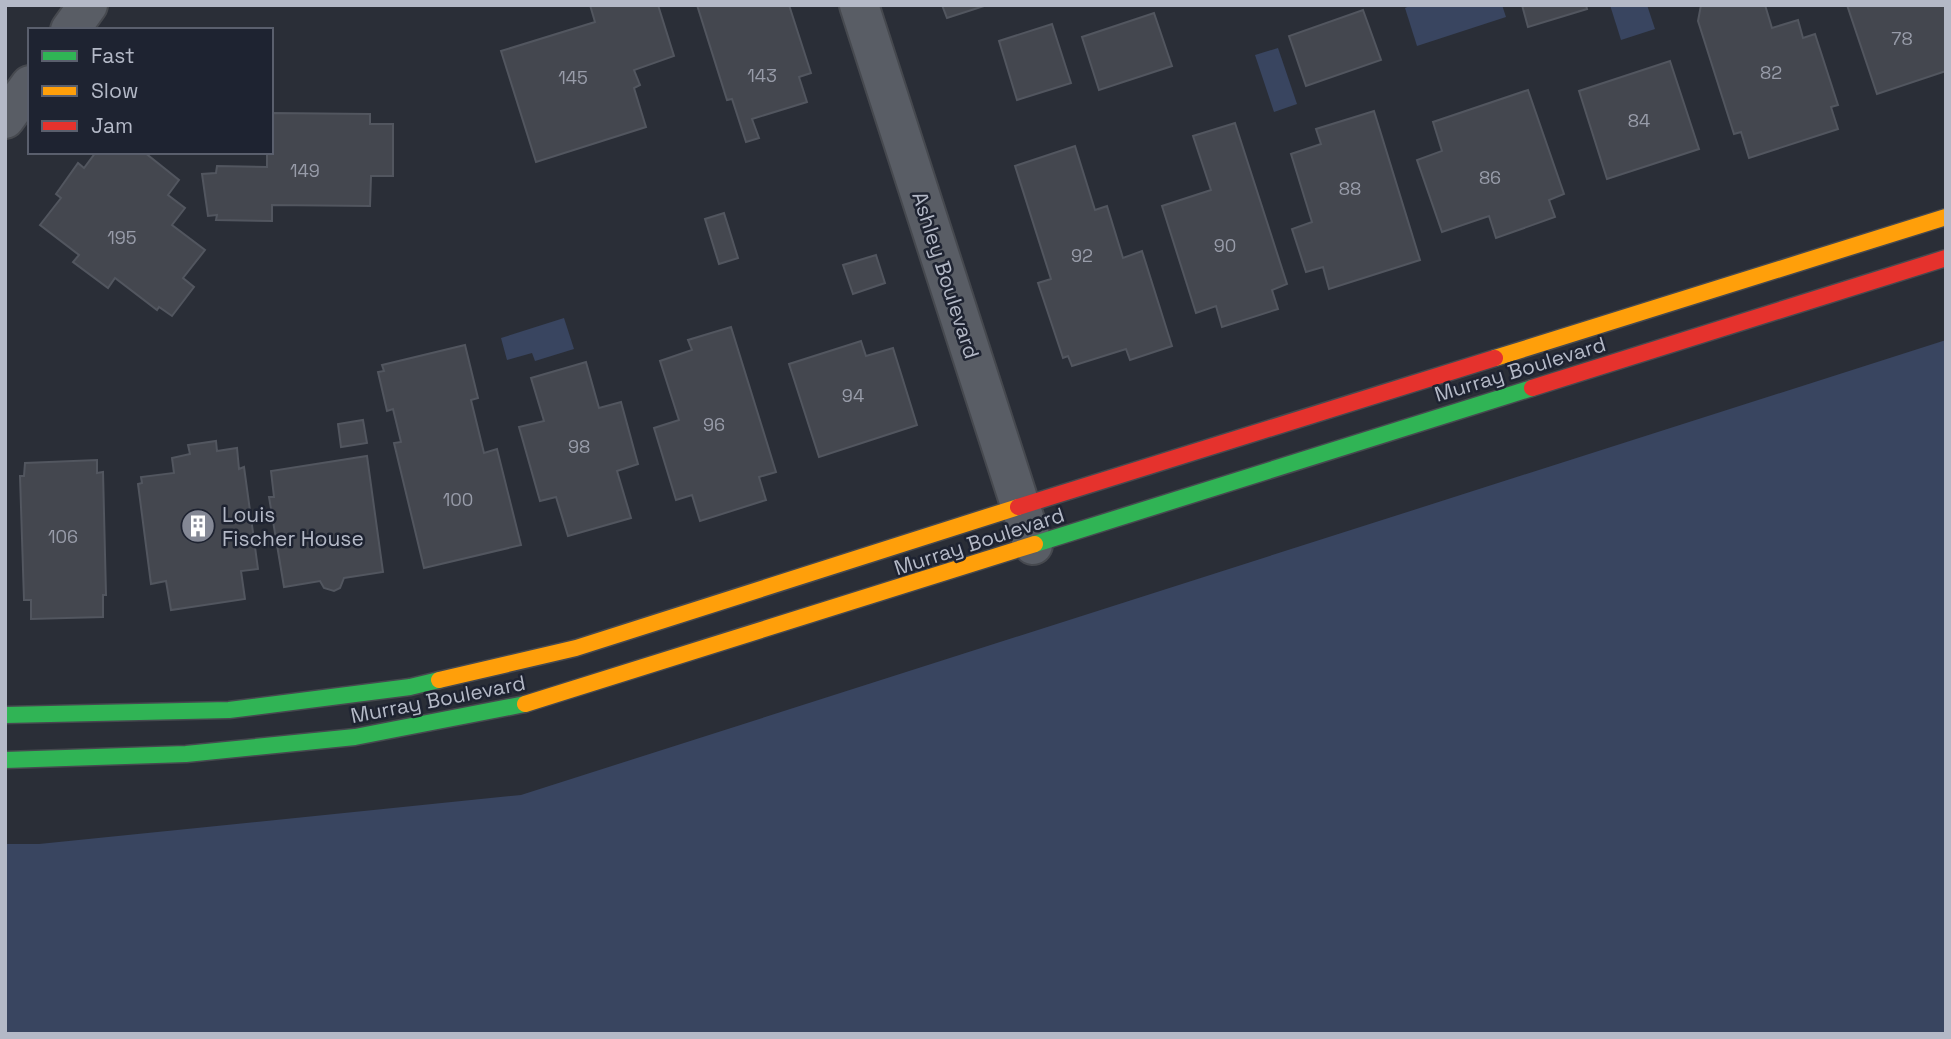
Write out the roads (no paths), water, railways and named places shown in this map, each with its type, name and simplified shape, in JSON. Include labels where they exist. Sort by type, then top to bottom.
[{"type":"street","points":[[71,28],[88,5]]},
{"type":"street","name":"Ashley Boulevard","points":[[859,5],[1032,545]]},
{"type":"street","points":[[5,119],[28,88]]},
{"type":"street","name":"Murray Boulevard","points":[[5,715],[229,710],[410,687],[576,648],[1946,218]]},
{"type":"street","name":"Murray Boulevard","points":[[5,760],[199,752],[355,737],[534,702],[1946,258]]},
{"type":"water","points":[[1412,5],[1502,5],[1506,17],[1417,46],[1405,8]]},
{"type":"water","points":[[1610,5],[1647,5],[1655,29],[1621,40]]},
{"type":"water","points":[[1278,48],[1297,104],[1274,112],[1255,55]]},
{"type":"water","points":[[564,318],[574,349],[535,361],[532,353],[507,360],[501,338]]},
{"type":"water","points":[[1946,340],[1946,1034],[5,1034],[5,844],[39,844],[521,795]]},
{"type":"place","name":"Louis Fischer House","points":[[198,526]]}]
